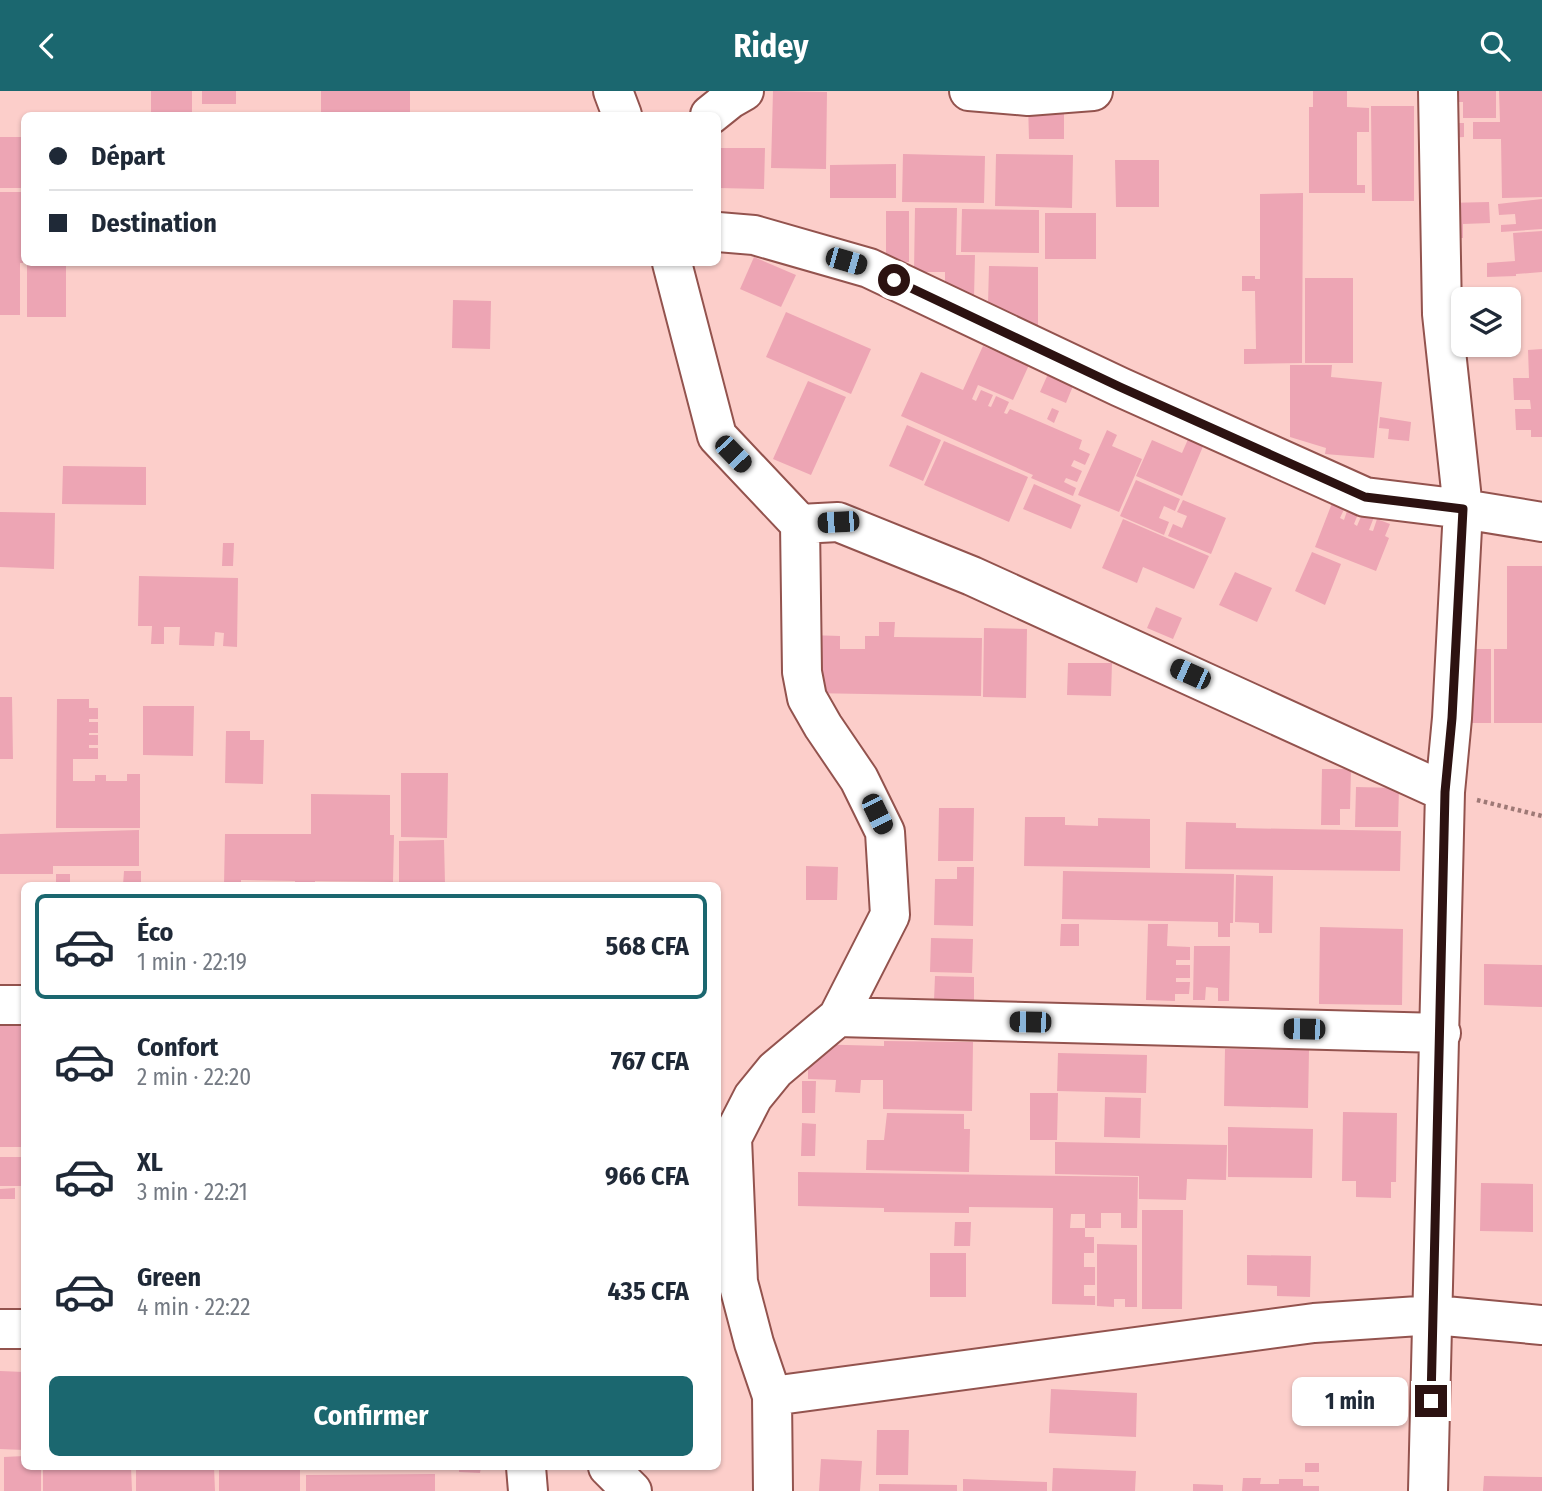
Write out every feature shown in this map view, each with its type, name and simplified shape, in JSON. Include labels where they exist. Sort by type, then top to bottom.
[{"type":"street","points":[[614,91],[621,112]]},
{"type":"street","points":[[714,112],[744,91]]},
{"type":"street","points":[[969,91],[1028,96],[1093,91]]},
{"type":"street","points":[[1429,1491],[1445,792],[1452,718],[1463,509],[1442,314],[1438,91]]},
{"type":"street","points":[[721,232],[754,235],[869,268],[1120,387],[1365,497],[1463,509],[1536,514]]},
{"type":"street","points":[[673,266],[717,436],[800,524],[802,673],[807,698],[859,779],[885,832],[888,866],[890,915],[838,1017],[775,1070],[753,1097],[732,1138],[738,1282],[754,1343],[772,1396],[773,1491]]},
{"type":"street","points":[[800,524],[838,522],[972,576],[1445,792]]},
{"type":"street","points":[[0,1005],[21,1005]]},
{"type":"street","points":[[838,1017],[1441,1033]]},
{"type":"street","points":[[772,1396],[1314,1323],[1434,1315],[1542,1325]]},
{"type":"street","points":[[0,1329],[21,1329]]},
{"type":"street","points":[[526,1470],[528,1491]]},
{"type":"street","points":[[611,1470],[632,1491]]},
{"type":"path","points":[[1445,792],[1542,816]]},
{"type":"building","points":[[151,91],[192,91],[192,112],[151,112]]},
{"type":"building","points":[[202,91],[236,91],[236,104],[202,104]]},
{"type":"building","points":[[321,91],[410,91],[410,112],[321,112]]},
{"type":"building","points":[[773,91],[827,92],[826,169],[771,168]]},
{"type":"building","points":[[1313,91],[1347,91],[1347,107],[1369,108],[1369,132],[1357,132],[1357,185],[1365,185],[1365,193],[1309,193],[1309,107],[1313,107]]},
{"type":"building","points":[[1446,91],[1496,91],[1496,118],[1463,118],[1463,102],[1446,102]]},
{"type":"building","points":[[1499,91],[1542,91],[1542,197],[1502,198],[1501,139],[1473,139],[1473,122],[1500,122]]},
{"type":"building","points":[[1028,104],[1064,104],[1064,139],[1029,139]]},
{"type":"building","points":[[1371,106],[1414,106],[1414,201],[1372,201]]},
{"type":"building","points":[[1446,123],[1464,123],[1464,137],[1447,138]]},
{"type":"building","points":[[0,137],[21,137],[21,188],[0,188]]},
{"type":"building","points":[[721,148],[765,148],[764,189],[721,188]]},
{"type":"building","points":[[903,154],[985,156],[984,203],[902,202]]},
{"type":"building","points":[[996,154],[1073,155],[1072,208],[995,206]]},
{"type":"building","points":[[1115,160],[1159,160],[1159,207],[1116,207]]},
{"type":"building","points":[[896,164],[896,198],[830,198],[830,165]]},
{"type":"building","points":[[0,192],[21,192],[20,315],[0,315]]},
{"type":"building","points":[[1303,193],[1302,363],[1244,364],[1244,349],[1256,349],[1255,291],[1242,291],[1242,276],[1255,276],[1255,279],[1260,279],[1260,194]]},
{"type":"building","points":[[1542,199],[1542,229],[1501,232],[1501,225],[1516,224],[1515,214],[1499,215],[1498,204]]},
{"type":"building","points":[[1489,202],[1490,223],[1463,224],[1463,238],[1445,238],[1446,203]]},
{"type":"building","points":[[915,208],[957,208],[956,255],[975,255],[974,298],[945,288],[945,272],[914,272]]},
{"type":"building","points":[[962,209],[1039,210],[1039,253],[961,252]]},
{"type":"building","points":[[886,211],[909,211],[909,262],[886,262]]},
{"type":"building","points":[[1045,213],[1096,213],[1096,259],[1045,259]]},
{"type":"building","points":[[1542,231],[1542,272],[1487,277],[1487,263],[1515,261],[1513,233]]},
{"type":"building","points":[[754,257],[796,275],[781,307],[740,289]]},
{"type":"building","points":[[27,266],[66,266],[66,317],[27,317]]},
{"type":"building","points":[[989,266],[1038,267],[1038,329],[988,304]]},
{"type":"building","points":[[1305,278],[1353,278],[1353,363],[1305,363]]},
{"type":"building","points":[[453,300],[491,301],[490,349],[452,348]]},
{"type":"building","points":[[786,312],[871,349],[851,394],[766,357]]},
{"type":"building","points":[[983,346],[1029,365],[1013,400],[978,385],[972,399],[976,401],[981,390],[993,395],[988,406],[991,407],[996,396],[1009,402],[1004,413],[1007,414],[1010,409],[1082,440],[1079,449],[1090,454],[1085,465],[1074,460],[1071,466],[1082,471],[1077,482],[1066,478],[1064,482],[1076,488],[1073,496],[1031,478],[1033,475],[901,416],[921,372],[963,390]]},
{"type":"building","points":[[1542,349],[1542,437],[1531,437],[1531,430],[1516,430],[1515,409],[1531,409],[1530,400],[1514,400],[1513,378],[1529,378],[1528,350]]},
{"type":"building","points":[[1290,365],[1332,365],[1331,377],[1382,382],[1374,458],[1325,454],[1326,448],[1290,437]]},
{"type":"building","points":[[1048,374],[1073,386],[1066,403],[1040,392]]},
{"type":"building","points":[[808,381],[846,397],[811,475],[773,459]]},
{"type":"building","points":[[1052,408],[1059,411],[1054,423],[1047,419]]},
{"type":"building","points":[[1380,417],[1411,422],[1409,441],[1388,439],[1389,429],[1379,428]]},
{"type":"building","points":[[907,425],[941,440],[923,481],[889,466]]},
{"type":"building","points":[[1107,430],[1117,435],[1112,446],[1142,459],[1119,512],[1078,495]]},
{"type":"building","points":[[1189,437],[1204,444],[1182,496],[1136,476],[1152,440],[1182,453]]},
{"type":"building","points":[[944,441],[1028,477],[1009,522],[924,485]]},
{"type":"building","points":[[63,466],[146,467],[146,505],[62,504]]},
{"type":"building","points":[[1136,480],[1180,499],[1175,511],[1164,506],[1159,518],[1169,522],[1164,535],[1120,516]]},
{"type":"building","points":[[1034,484],[1081,505],[1071,529],[1023,509]]},
{"type":"building","points":[[1334,498],[1347,503],[1340,518],[1344,520],[1349,505],[1360,509],[1354,524],[1357,526],[1363,512],[1374,517],[1369,530],[1373,531],[1377,519],[1390,524],[1385,536],[1389,538],[1376,571],[1315,547]]},
{"type":"building","points":[[1183,500],[1226,518],[1211,554],[1168,536],[1173,524],[1182,528],[1187,516],[1177,512]]},
{"type":"building","points":[[0,512],[55,513],[54,569],[0,567]]},
{"type":"building","points":[[1123,519],[1209,556],[1194,589],[1143,567],[1137,583],[1102,568]]},
{"type":"building","points":[[223,543],[234,543],[233,566],[222,566]]},
{"type":"building","points":[[1312,552],[1341,564],[1325,605],[1295,591]]},
{"type":"building","points":[[1507,566],[1542,566],[1542,723],[1494,723],[1494,649],[1507,649]]},
{"type":"building","points":[[1235,572],[1272,588],[1257,622],[1219,605]]},
{"type":"building","points":[[139,576],[238,578],[237,647],[223,646],[224,633],[215,632],[214,646],[179,645],[180,627],[164,627],[164,644],[151,644],[152,626],[138,626]]},
{"type":"building","points":[[1156,607],[1182,618],[1173,639],[1147,628]]},
{"type":"building","points":[[879,622],[895,622],[894,637],[982,638],[981,696],[808,693],[809,635],[840,636],[840,649],[865,649],[865,636],[879,636]]},
{"type":"building","points":[[984,628],[1027,629],[1026,698],[983,697]]},
{"type":"building","points":[[1438,649],[1491,649],[1491,723],[1438,723]]},
{"type":"building","points":[[1068,663],[1112,663],[1111,696],[1067,695]]},
{"type":"building","points":[[0,697],[12,697],[13,759],[0,759]]},
{"type":"building","points":[[57,699],[89,699],[89,708],[98,708],[98,719],[89,719],[89,722],[98,722],[98,733],[89,735],[98,735],[98,745],[89,745],[89,748],[98,748],[98,759],[73,759],[73,781],[95,781],[95,775],[106,775],[106,781],[127,781],[127,774],[140,774],[140,828],[56,828]]},
{"type":"building","points":[[143,706],[194,706],[193,756],[143,755]]},
{"type":"building","points":[[226,731],[250,731],[250,740],[264,740],[263,784],[225,783]]},
{"type":"building","points":[[1322,769],[1351,769],[1350,809],[1340,809],[1340,825],[1321,825]]},
{"type":"building","points":[[401,773],[448,773],[447,838],[401,837]]},
{"type":"building","points":[[1356,787],[1399,788],[1398,827],[1355,827]]},
{"type":"building","points":[[311,794],[390,795],[390,835],[394,835],[393,882],[224,882],[225,834],[311,834]]},
{"type":"building","points":[[939,808],[974,808],[973,861],[938,861]]},
{"type":"building","points":[[1025,817],[1065,817],[1065,825],[1098,826],[1098,818],[1150,819],[1150,868],[1024,866]]},
{"type":"building","points":[[1186,822],[1236,823],[1236,828],[1401,831],[1400,871],[1185,869]]},
{"type":"building","points":[[139,830],[139,866],[53,866],[53,874],[0,874],[0,834]]},
{"type":"building","points":[[444,840],[445,882],[399,882],[399,841]]},
{"type":"building","points":[[806,866],[838,867],[837,900],[806,900]]},
{"type":"building","points":[[957,867],[974,867],[973,926],[934,925],[935,879],[957,879]]},
{"type":"building","points":[[124,871],[141,871],[141,882],[123,882]]},
{"type":"building","points":[[1063,871],[1234,874],[1233,923],[1230,923],[1230,937],[1218,937],[1218,922],[1062,919]]},
{"type":"building","points":[[56,874],[70,874],[70,882],[56,882]]},
{"type":"building","points":[[1236,875],[1273,876],[1272,933],[1259,933],[1259,923],[1235,922]]},
{"type":"building","points":[[1061,924],[1079,924],[1079,946],[1060,946]]},
{"type":"building","points":[[1148,924],[1168,924],[1167,946],[1190,947],[1190,960],[1176,960],[1176,965],[1190,965],[1190,978],[1176,978],[1176,982],[1190,982],[1189,994],[1175,994],[1175,1001],[1146,1000]]},
{"type":"building","points":[[1320,927],[1403,929],[1402,1005],[1319,1004]]},
{"type":"building","points":[[931,938],[973,939],[972,973],[930,972]]},
{"type":"building","points":[[1194,946],[1230,946],[1229,1001],[1218,1001],[1218,988],[1206,987],[1205,1000],[1193,1000]]},
{"type":"building","points":[[1484,964],[1542,965],[1542,1007],[1484,1005]]},
{"type":"building","points":[[935,976],[974,977],[974,1002],[934,1001]]},
{"type":"building","points":[[0,1020],[21,1020],[21,1147],[0,1147]]},
{"type":"building","points":[[884,1041],[973,1042],[972,1111],[883,1109],[883,1080],[861,1080],[860,1093],[835,1092],[836,1080],[808,1079],[808,1044],[884,1046]]},
{"type":"building","points":[[1225,1049],[1309,1050],[1308,1108],[1224,1106]]},
{"type":"building","points":[[1058,1053],[1147,1055],[1146,1093],[1057,1091]]},
{"type":"building","points":[[802,1081],[816,1081],[815,1113],[802,1113]]},
{"type":"building","points":[[1030,1093],[1058,1093],[1057,1140],[1030,1140]]},
{"type":"building","points":[[1105,1097],[1141,1098],[1140,1138],[1104,1137]]},
{"type":"building","points":[[1343,1112],[1397,1113],[1396,1182],[1391,1182],[1391,1198],[1356,1197],[1356,1181],[1342,1181]]},
{"type":"building","points":[[887,1113],[964,1114],[964,1129],[970,1129],[969,1172],[866,1170],[867,1140],[884,1140]]},
{"type":"building","points":[[802,1123],[816,1124],[815,1156],[801,1156]]},
{"type":"building","points":[[1228,1127],[1313,1129],[1312,1178],[1228,1177]]},
{"type":"building","points":[[1055,1142],[1227,1145],[1226,1180],[1187,1179],[1186,1200],[1139,1199],[1139,1176],[1055,1174]]},
{"type":"building","points":[[0,1157],[21,1157],[21,1186],[0,1186]]},
{"type":"building","points":[[798,1172],[1138,1177],[1137,1228],[1121,1228],[1121,1213],[1101,1213],[1101,1228],[1085,1228],[1085,1237],[1094,1237],[1094,1253],[1084,1253],[1084,1267],[1095,1267],[1095,1285],[1084,1285],[1084,1296],[1095,1296],[1095,1305],[1052,1304],[1053,1208],[969,1207],[969,1213],[884,1212],[884,1208],[798,1206]],"holes":[[[1071,1214],[1085,1214],[1085,1228],[1070,1228]]]},
{"type":"building","points":[[1481,1183],[1533,1184],[1533,1232],[1480,1231]]},
{"type":"building","points":[[15,1188],[15,1199],[0,1199],[0,1189]]},
{"type":"building","points":[[1142,1210],[1183,1210],[1182,1309],[1142,1309]]},
{"type":"building","points":[[955,1222],[971,1222],[970,1246],[954,1246]]},
{"type":"building","points":[[1097,1244],[1137,1245],[1137,1307],[1125,1307],[1125,1299],[1114,1299],[1114,1307],[1097,1306]]},
{"type":"building","points":[[930,1253],[966,1253],[966,1297],[930,1297]]},
{"type":"building","points":[[1247,1255],[1311,1256],[1310,1297],[1277,1296],[1277,1286],[1247,1285]]},
{"type":"building","points":[[0,1371],[21,1372],[21,1450],[0,1449]]},
{"type":"building","points":[[1051,1389],[1137,1393],[1136,1437],[1049,1433]]},
{"type":"building","points":[[877,1430],[909,1430],[908,1475],[876,1475]]},
{"type":"building","points":[[21,1456],[21,1470],[41,1470],[41,1491],[4,1491],[4,1457]]},
{"type":"building","points":[[821,1459],[862,1461],[860,1491],[819,1491]]},
{"type":"building","points":[[1305,1463],[1319,1463],[1319,1472],[1305,1472]]},
{"type":"building","points":[[1053,1468],[1136,1471],[1135,1491],[1052,1491]]},
{"type":"building","points":[[43,1470],[131,1470],[132,1491],[43,1491]]},
{"type":"building","points":[[136,1470],[214,1470],[215,1491],[136,1491]]},
{"type":"building","points":[[219,1470],[300,1470],[300,1491],[219,1491]]},
{"type":"building","points":[[459,1470],[480,1470],[480,1473]]},
{"type":"building","points":[[435,1474],[435,1491],[306,1491],[306,1475]]},
{"type":"building","points":[[1484,1476],[1542,1477],[1542,1491],[1483,1491]]},
{"type":"building","points":[[1243,1478],[1261,1478],[1260,1484],[1279,1484],[1279,1479],[1303,1479],[1303,1486],[1319,1486],[1319,1491],[1242,1491]]},
{"type":"building","points":[[963,1479],[1047,1482],[1047,1491],[963,1491]]},
{"type":"building","points":[[879,1484],[957,1485],[957,1491],[879,1491]]},
{"type":"building","points":[[1193,1484],[1223,1485],[1223,1491],[1193,1491]]},
{"type":"route","points":[[894,280],[1120,387],[1365,497],[1463,509],[1452,718],[1445,792],[1431,1401]]}]
